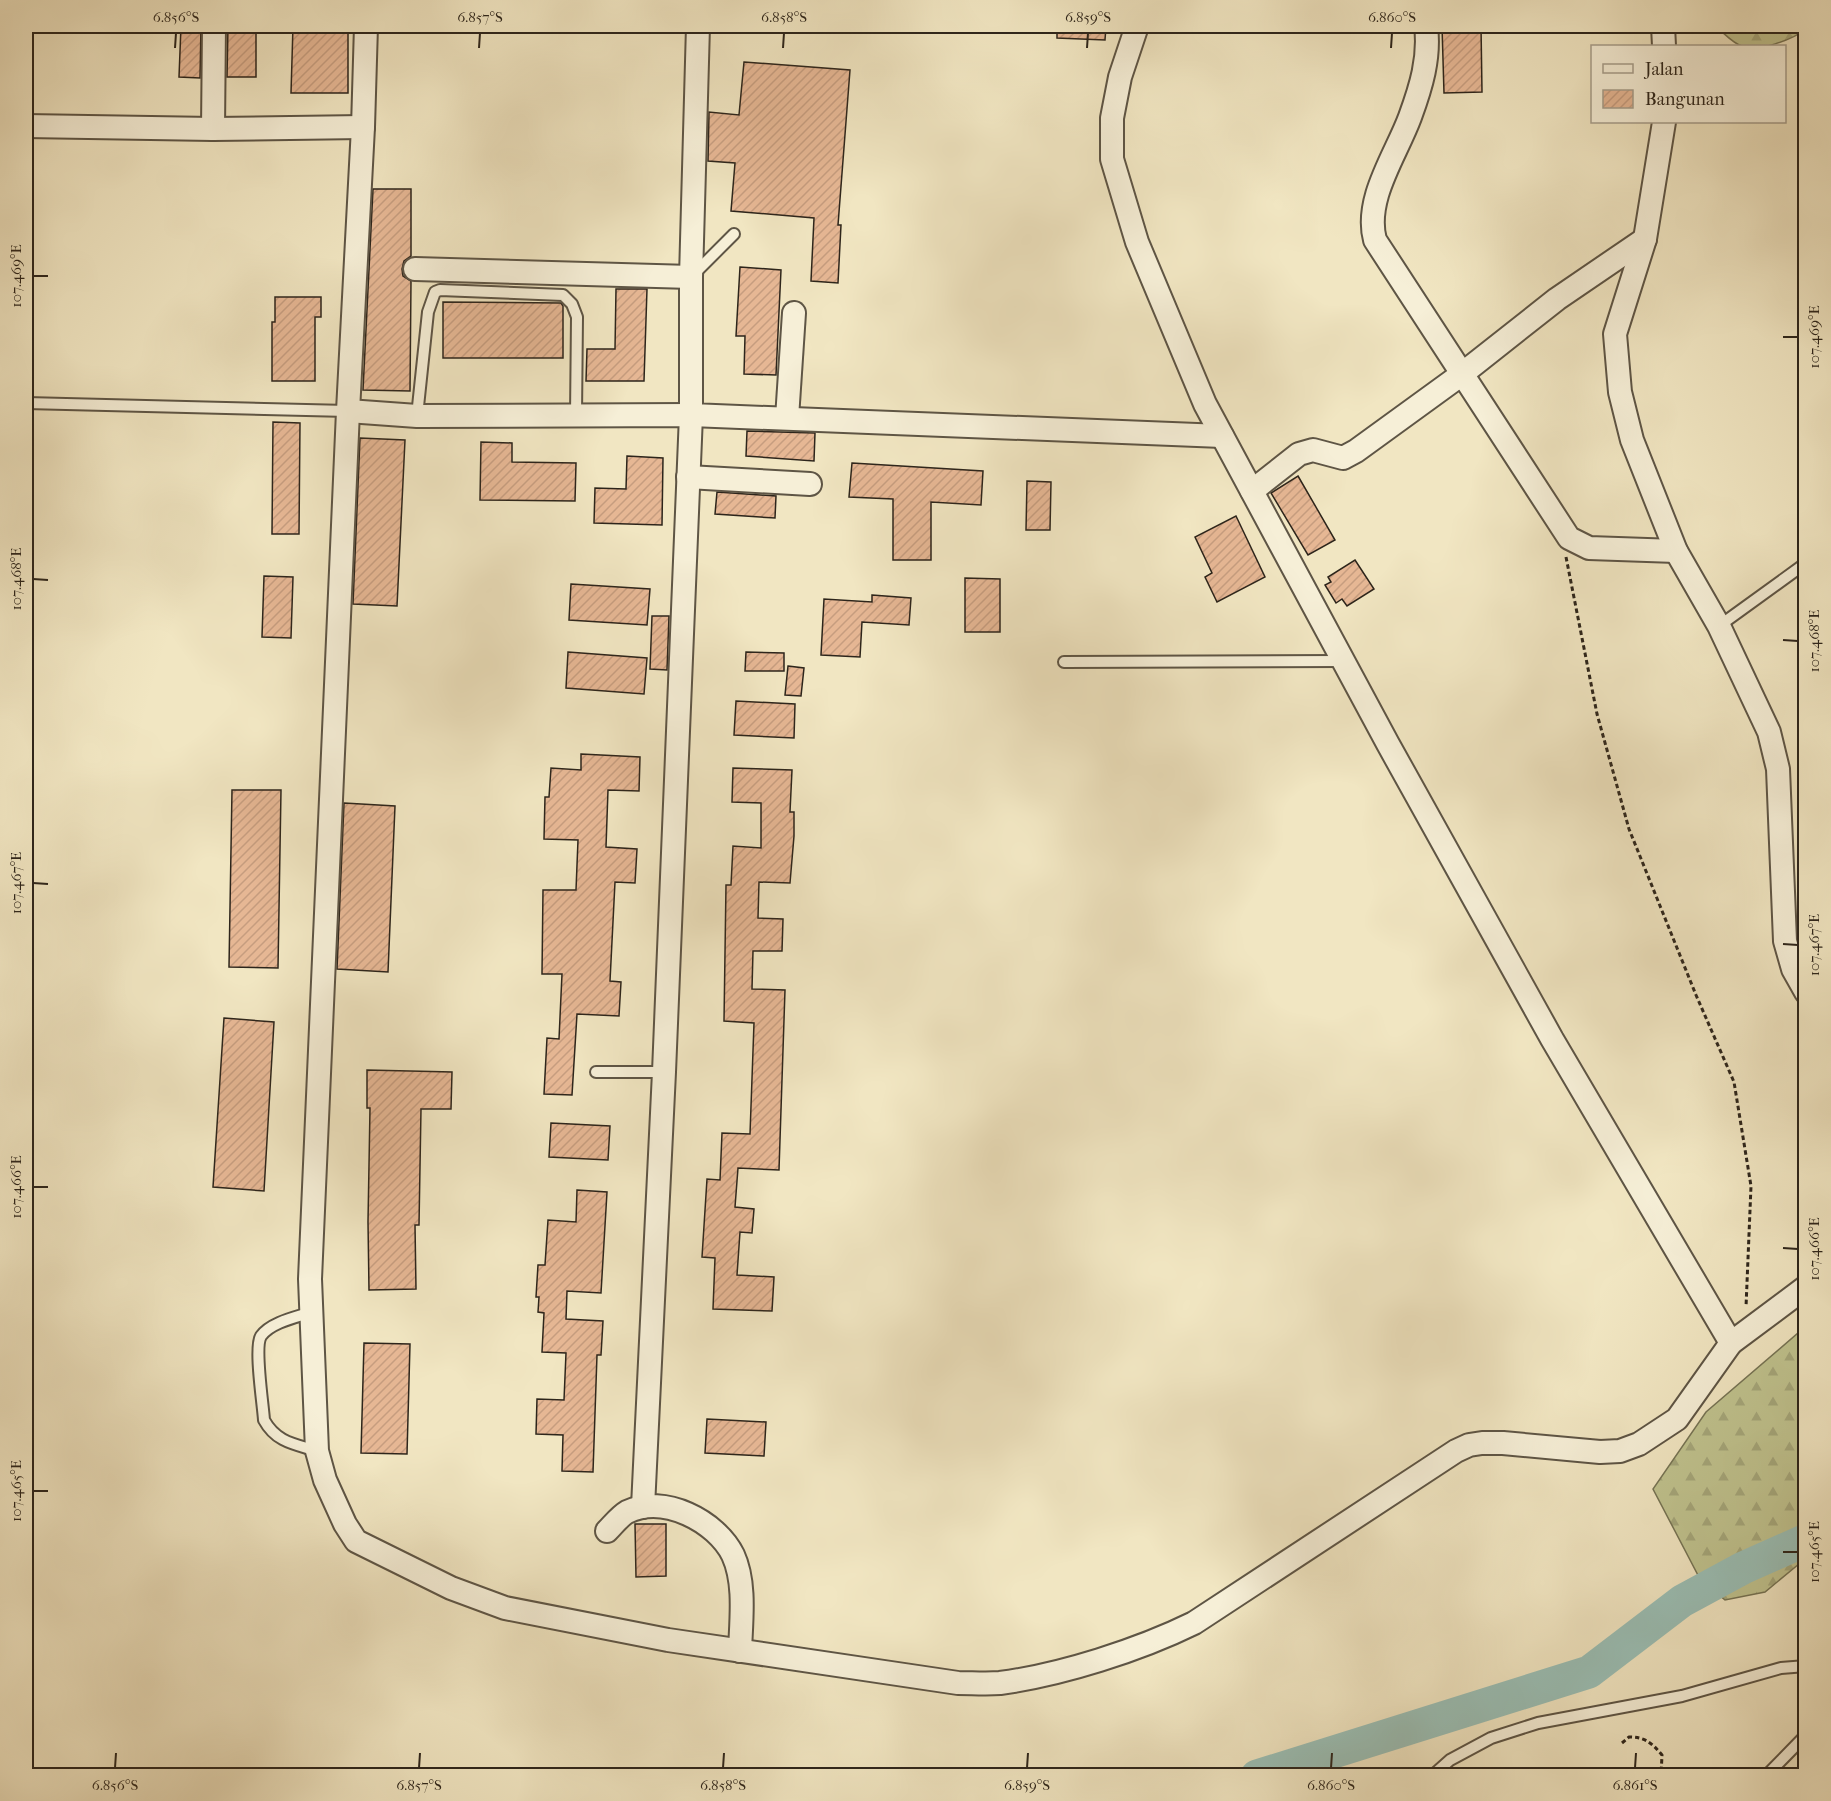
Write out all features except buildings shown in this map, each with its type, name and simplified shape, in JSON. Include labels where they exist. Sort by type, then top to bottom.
[{"type":"street","points":[[213,129],[214,26]]},
{"type":"street","points":[[366,26],[311,1267],[317,1451],[330,1493],[345,1524],[356,1540],[451,1588],[505,1608],[668,1640],[958,1683],[997,1683],[1039,1676],[1171,1635],[1194,1623],[1456,1451],[1469,1445],[1503,1443],[1600,1452],[1620,1451],[1639,1444],[1677,1419],[1738,1338],[1806,1287]]},
{"type":"street","points":[[643,1507],[664,1072],[691,415],[691,277],[698,26]]},
{"type":"street","points":[[1137,26],[1120,78],[1112,118],[1112,159],[1141,251],[1205,404],[1343,661],[1552,1039],[1738,1338]]},
{"type":"street","points":[[1426,26],[1424,73],[1410,118],[1379,193],[1372,221],[1376,240],[1569,538],[1589,548],[1676,551]]},
{"type":"street","points":[[1663,26],[1664,45]]},
{"type":"street","points":[[1664,123],[1645,239],[1616,327],[1614,342],[1620,392],[1632,440],[1676,551],[1719,626],[1769,732],[1778,769],[1785,941],[1793,969],[1806,992]]},
{"type":"street","points":[[26,126],[213,129],[363,127]]},
{"type":"street","points":[[1252,491],[1299,454],[1312,450],[1343,458],[1356,452],[1462,374],[1557,299],[1645,239]]},
{"type":"street","points":[[416,269],[691,277]]},
{"type":"street","points":[[788,418],[794,313]]},
{"type":"street","points":[[348,411],[417,416],[691,415],[1222,436]]},
{"type":"street","points":[[688,477],[810,484]]},
{"type":"street","points":[[607,1531],[626,1513],[643,1507],[674,1508],[704,1521],[721,1538],[733,1555],[739,1573],[740,1651]]},
{"type":"lane","points":[[691,277],[734,234]]},
{"type":"lane","points":[[417,416],[428,312],[435,292],[440,290],[563,295],[567,298],[577,317],[576,415]]},
{"type":"lane","points":[[26,403],[348,411]]},
{"type":"lane","points":[[1719,626],[1806,563]]},
{"type":"lane","points":[[1064,662],[1343,661]]},
{"type":"lane","points":[[596,1072],[664,1072]]},
{"type":"lane","points":[[312,1312],[280,1323],[268,1330],[261,1336],[258,1348],[264,1420],[282,1440],[317,1451]]},
{"type":"lane","points":[[1432,1776],[1450,1760],[1491,1738],[1538,1723],[1682,1696],[1781,1668],[1806,1666]]},
{"type":"lane","points":[[1766,1776],[1806,1735]]},
{"type":"path","points":[[1562,526],[1569,581],[1597,714],[1629,829],[1734,1082],[1751,1186],[1738,1338]]},
{"type":"path","points":[[1622,1743],[1629,1737],[1640,1737],[1653,1743],[1662,1755],[1661,1776]]},
{"type":"green space","points":[[1715,26],[1805,26],[1806,29],[1770,45],[1735,43]]},
{"type":"green space","points":[[1805,1327],[1805,1559],[1765,1592],[1725,1600],[1700,1579],[1653,1489],[1706,1412]]},
{"type":"waterway","points":[[1257,1776],[1589,1672],[1682,1601],[1743,1568],[1806,1540]]}]
